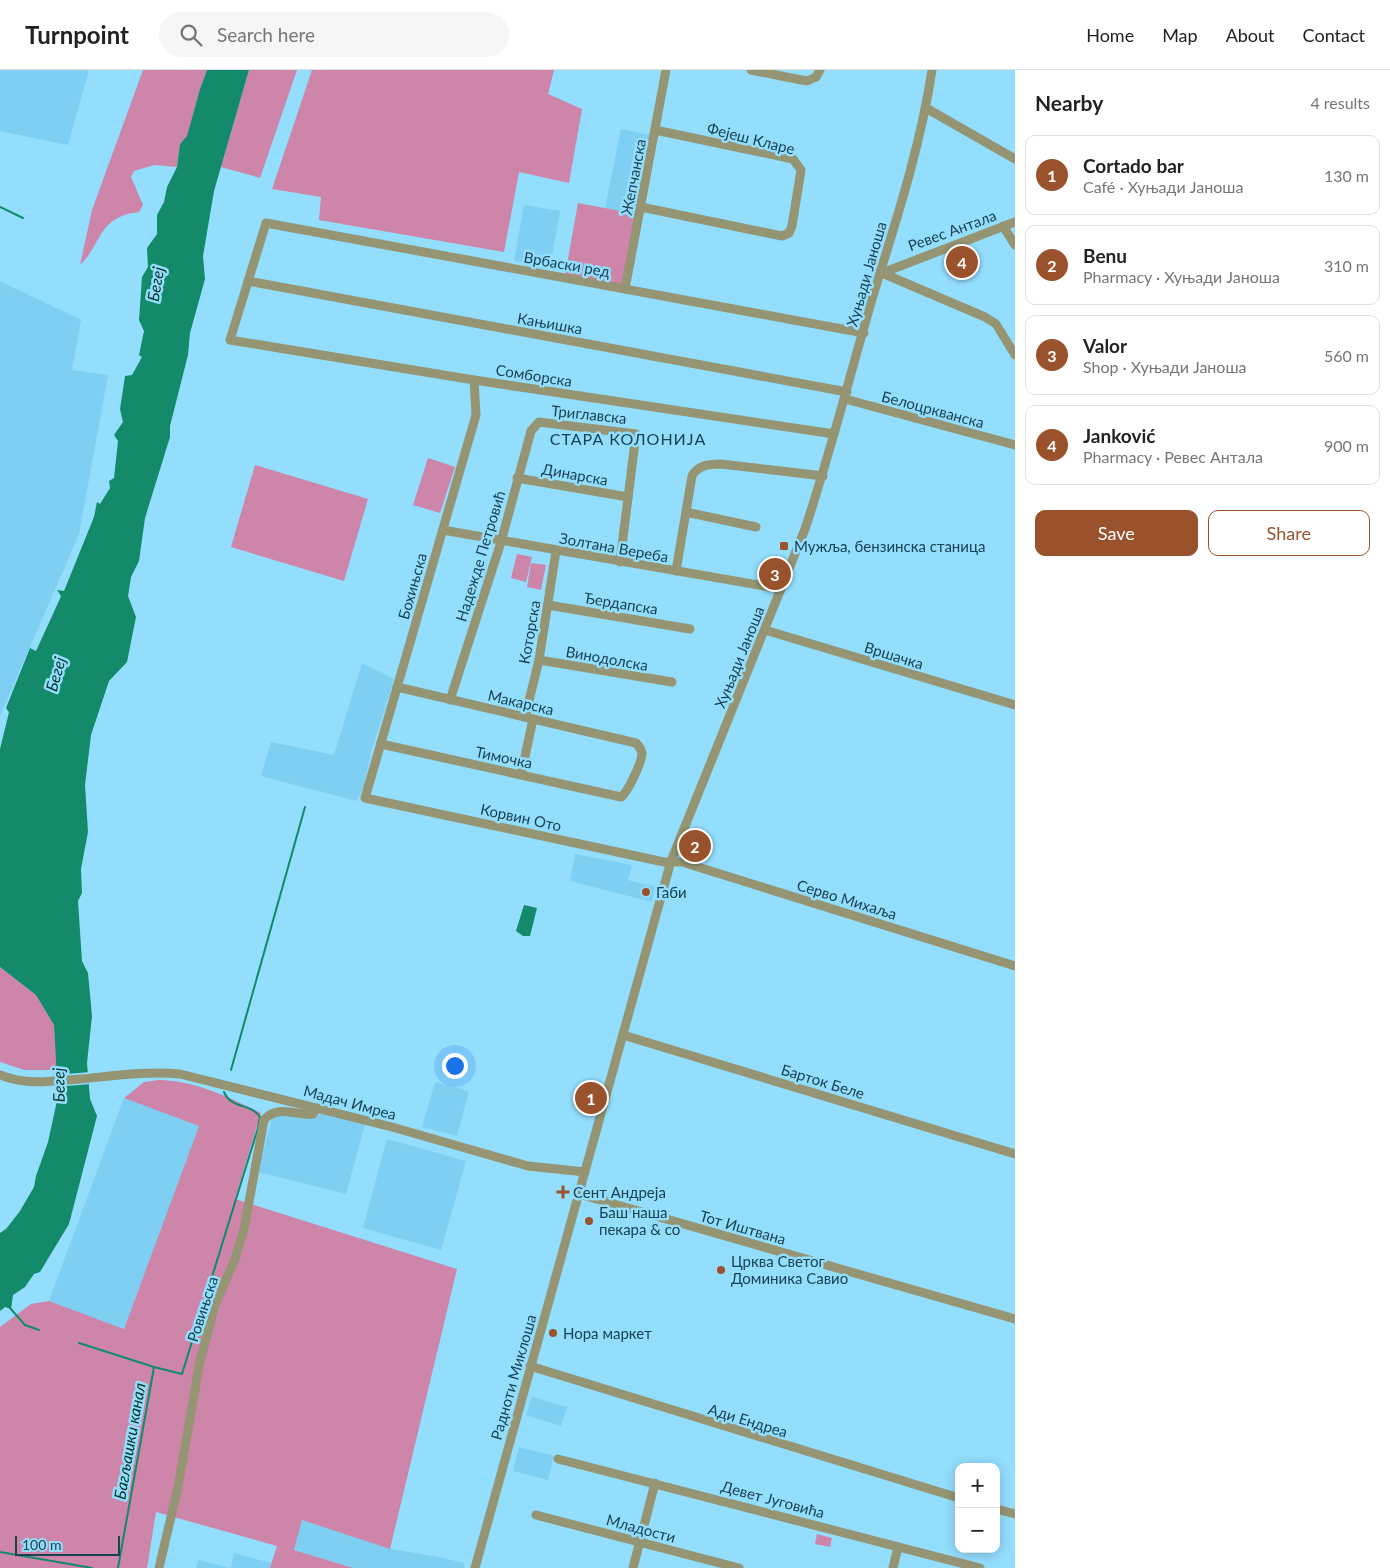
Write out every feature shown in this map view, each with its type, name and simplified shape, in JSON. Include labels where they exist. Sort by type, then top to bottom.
[{"type":"street","name":"Жепчанска","points":[[625,289],[666,70]]},
{"type":"street","points":[[751,70],[807,81],[816,76],[820,70]]},
{"type":"street","name":"Хуњади Јаноша","points":[[579,1194],[671,861],[765,630],[823,476],[882,273],[926,108],[932,70]]},
{"type":"street","points":[[926,108],[1015,159]]},
{"type":"street","name":"Фејеш Кларе","points":[[641,207],[782,236],[788,233],[792,226],[801,170],[796,161],[655,130]]},
{"type":"street","name":"Ревес Антала","points":[[882,273],[1015,222]]},
{"type":"street","name":"Врбаски ред","points":[[248,281],[266,223],[864,333]]},
{"type":"street","points":[[1003,226],[1015,245]]},
{"type":"street","points":[[882,273],[985,317],[996,324],[1015,355]]},
{"type":"street","name":"Сомборска","points":[[248,281],[230,340],[474,380],[834,434]]},
{"type":"street","name":"Кањишка","points":[[248,281],[846,395]]},
{"type":"street","name":"Бохињска","points":[[365,798],[476,415],[474,380]]},
{"type":"street","name":"Белоцркванска","points":[[846,395],[1015,445]]},
{"type":"street","name":"Триглавска","points":[[538,422],[636,434],[628,496]]},
{"type":"street","name":"Надежде Петровић","points":[[450,700],[501,542],[531,431],[538,422]]},
{"type":"street","points":[[676,571],[692,476],[696,470],[712,464],[721,464],[823,476]]},
{"type":"street","name":"Динарска","points":[[517,478],[628,496]]},
{"type":"street","points":[[620,562],[628,496]]},
{"type":"street","points":[[686,512],[756,527]]},
{"type":"street","name":"Золтана Вереба","points":[[443,530],[501,542],[781,589]]},
{"type":"street","name":"Которска","points":[[520,775],[556,551]]},
{"type":"street","name":"Ђердапска","points":[[548,605],[690,629]]},
{"type":"street","name":"Вршачка","points":[[765,630],[1015,705]]},
{"type":"street","name":"Винодолска","points":[[538,660],[672,682]]},
{"type":"street","name":"Макарска","points":[[397,687],[638,745],[642,756],[628,791],[621,797]]},
{"type":"street","name":"Тимочка","points":[[381,744],[621,797]]},
{"type":"street","name":"Корвин Ото","points":[[365,798],[671,861]]},
{"type":"street","name":"Серво Михаља","points":[[671,861],[682,862],[1015,966]]},
{"type":"street","name":"Барток Беле","points":[[623,1035],[1015,1154]]},
{"type":"street","name":"Мадач Имреа","points":[[0,1075],[23,1082],[46,1082],[153,1073],[180,1074],[317,1108],[528,1166],[585,1172]]},
{"type":"street","name":"Ровињска","points":[[160,1568],[178,1487],[200,1361],[215,1305],[235,1259],[244,1230],[264,1120],[275,1112],[282,1110],[307,1115],[313,1114],[317,1108]]},
{"type":"street","name":"Тот Иштвана","points":[[579,1194],[1015,1319]]},
{"type":"street","name":"Радноти Миклоша","points":[[475,1568],[579,1194]]},
{"type":"street","name":"Ади Ендреа","points":[[530,1366],[955,1497]]},
{"type":"street","name":"Девет Југовића","points":[[558,1459],[980,1568]]},
{"type":"street","points":[[633,1568],[655,1483]]},
{"type":"street","points":[[1000,1510],[1015,1514]]},
{"type":"street","name":"Младости","points":[[536,1515],[740,1568]]},
{"type":"street","points":[[893,1568],[898,1546]]},
{"type":"shaded area","points":[[0,70],[89,70],[68,145],[0,131]]},
{"type":"shaded area","points":[[143,70],[207,70],[187,137],[180,144],[177,167],[154,165],[134,171],[131,177],[143,205],[139,212],[115,219],[108,225],[80,265],[92,210]]},
{"type":"shaded area","points":[[249,70],[297,70],[260,178],[221,167]]},
{"type":"shaded area","points":[[312,70],[554,70],[548,94],[582,109],[569,183],[519,172],[504,252],[319,220],[321,197],[272,189]]},
{"type":"shaded area","points":[[621,129],[654,136],[637,214],[605,208]]},
{"type":"shaded area","points":[[578,203],[637,214],[624,286],[565,275]]},
{"type":"shaded area","points":[[524,205],[560,211],[550,268],[514,261]]},
{"type":"shaded area","points":[[0,281],[81,320],[72,370],[108,375],[79,534],[0,716]]},
{"type":"shaded area","points":[[428,458],[455,467],[440,513],[413,505]]},
{"type":"shaded area","points":[[255,465],[368,499],[344,581],[231,547]]},
{"type":"shaded area","points":[[517,554],[532,557],[526,582],[511,578]]},
{"type":"shaded area","points":[[531,563],[546,565],[541,590],[527,587]]},
{"type":"shaded area","points":[[362,663],[394,679],[371,752],[364,787],[356,801],[261,776],[271,742],[334,755]]},
{"type":"shaded area","points":[[575,854],[632,865],[628,880],[655,887],[652,902],[570,881]]},
{"type":"shaded area","points":[[0,967],[36,995],[54,1025],[57,1070],[24,1070],[0,1062]]},
{"type":"shaded area","points":[[159,1080],[186,1083],[199,1087],[261,1113],[235,1199],[457,1269],[390,1549],[302,1520],[294,1550],[353,1568],[270,1568],[277,1546],[156,1512],[147,1568],[0,1568],[0,1327],[31,1304],[49,1301],[124,1329],[199,1126],[124,1098],[144,1082]]},
{"type":"shaded area","points":[[435,1082],[469,1091],[457,1136],[422,1127]]},
{"type":"shaded area","points":[[124,1098],[199,1126],[124,1329],[49,1301]]},
{"type":"shaded area","points":[[324,1111],[365,1124],[346,1194],[258,1172],[273,1114],[309,1117],[317,1116]]},
{"type":"shaded area","points":[[387,1139],[466,1161],[441,1250],[363,1228]]},
{"type":"shaded area","points":[[532,1397],[567,1407],[561,1426],[526,1415]]},
{"type":"shaded area","points":[[519,1447],[554,1456],[548,1480],[513,1471]]},
{"type":"shaded area","points":[[302,1520],[390,1549],[464,1563],[464,1568],[353,1568],[294,1550]]},
{"type":"shaded area","points":[[817,1534],[832,1538],[830,1547],[815,1544]]},
{"type":"shaded area","points":[[234,1553],[271,1563],[270,1568],[231,1568]]},
{"type":"shaded area","points":[[199,1560],[230,1568],[196,1568]]},
{"type":"water","name":"Бегеј","points":[[207,70],[249,70],[214,191],[203,256],[205,279],[190,333],[188,355],[170,426],[170,437],[145,518],[139,561],[131,577],[128,596],[136,617],[127,662],[109,681],[91,735],[85,785],[88,832],[81,869],[82,893],[78,901],[82,961],[88,973],[92,1016],[87,1063],[90,1099],[97,1116],[69,1224],[40,1272],[34,1274],[25,1287],[13,1295],[11,1309],[5,1307],[0,1311],[0,1233],[6,1229],[20,1211],[34,1187],[48,1142],[58,1096],[54,1025],[36,995],[0,967],[0,749],[9,712],[6,708],[30,648],[36,651],[58,603],[61,596],[57,590],[64,591],[94,517],[97,502],[100,504],[110,488],[109,481],[114,478],[118,441],[114,435],[123,422],[120,409],[125,376],[132,375],[142,357],[139,355],[144,331],[139,320],[142,277],[148,267],[147,248],[157,234],[157,215],[164,202],[167,187],[177,167],[180,144],[187,136]]},
{"type":"water","points":[[524,905],[537,908],[530,936],[523,936],[516,931]]},
{"type":"pier","points":[[90,1072],[91,1084],[55,1087],[54,1075]]},
{"type":"waterway","points":[[0,207],[23,218]]},
{"type":"waterway","points":[[231,1070],[305,807]]},
{"type":"waterway","points":[[154,1367],[182,1374],[258,1128],[260,1117],[252,1110],[231,1101],[224,1092]]},
{"type":"waterway","points":[[10,1308],[25,1325],[39,1330]]},
{"type":"waterway","name":"Багљашки канал","points":[[79,1343],[154,1367],[118,1568]]},
{"type":"waterway","name":"Багљашки канал","points":[[0,1552],[92,1568]]},
{"type":"place","name":"Janković","points":[[962,262]]},
{"type":"place","name":"Мужља, бензинска станица","points":[[784,546]]},
{"type":"place","name":"Valor","points":[[775,574]]},
{"type":"place","name":"Benu","points":[[695,846]]},
{"type":"place","name":"Габи","points":[[646,892]]},
{"type":"place","name":"Cortado bar","points":[[591,1098]]},
{"type":"place","name":"Сент Андреја","points":[[563,1192]]},
{"type":"place","name":"Баш наша пекара & co","points":[[589,1221]]},
{"type":"place","name":"Црква Светог Доминика Савио","points":[[721,1270]]},
{"type":"place","name":"Нора маркет","points":[[553,1333]]},
{"type":"district","name":"СТАРА КОЛОНИЈА","points":[[628,438]]}]
